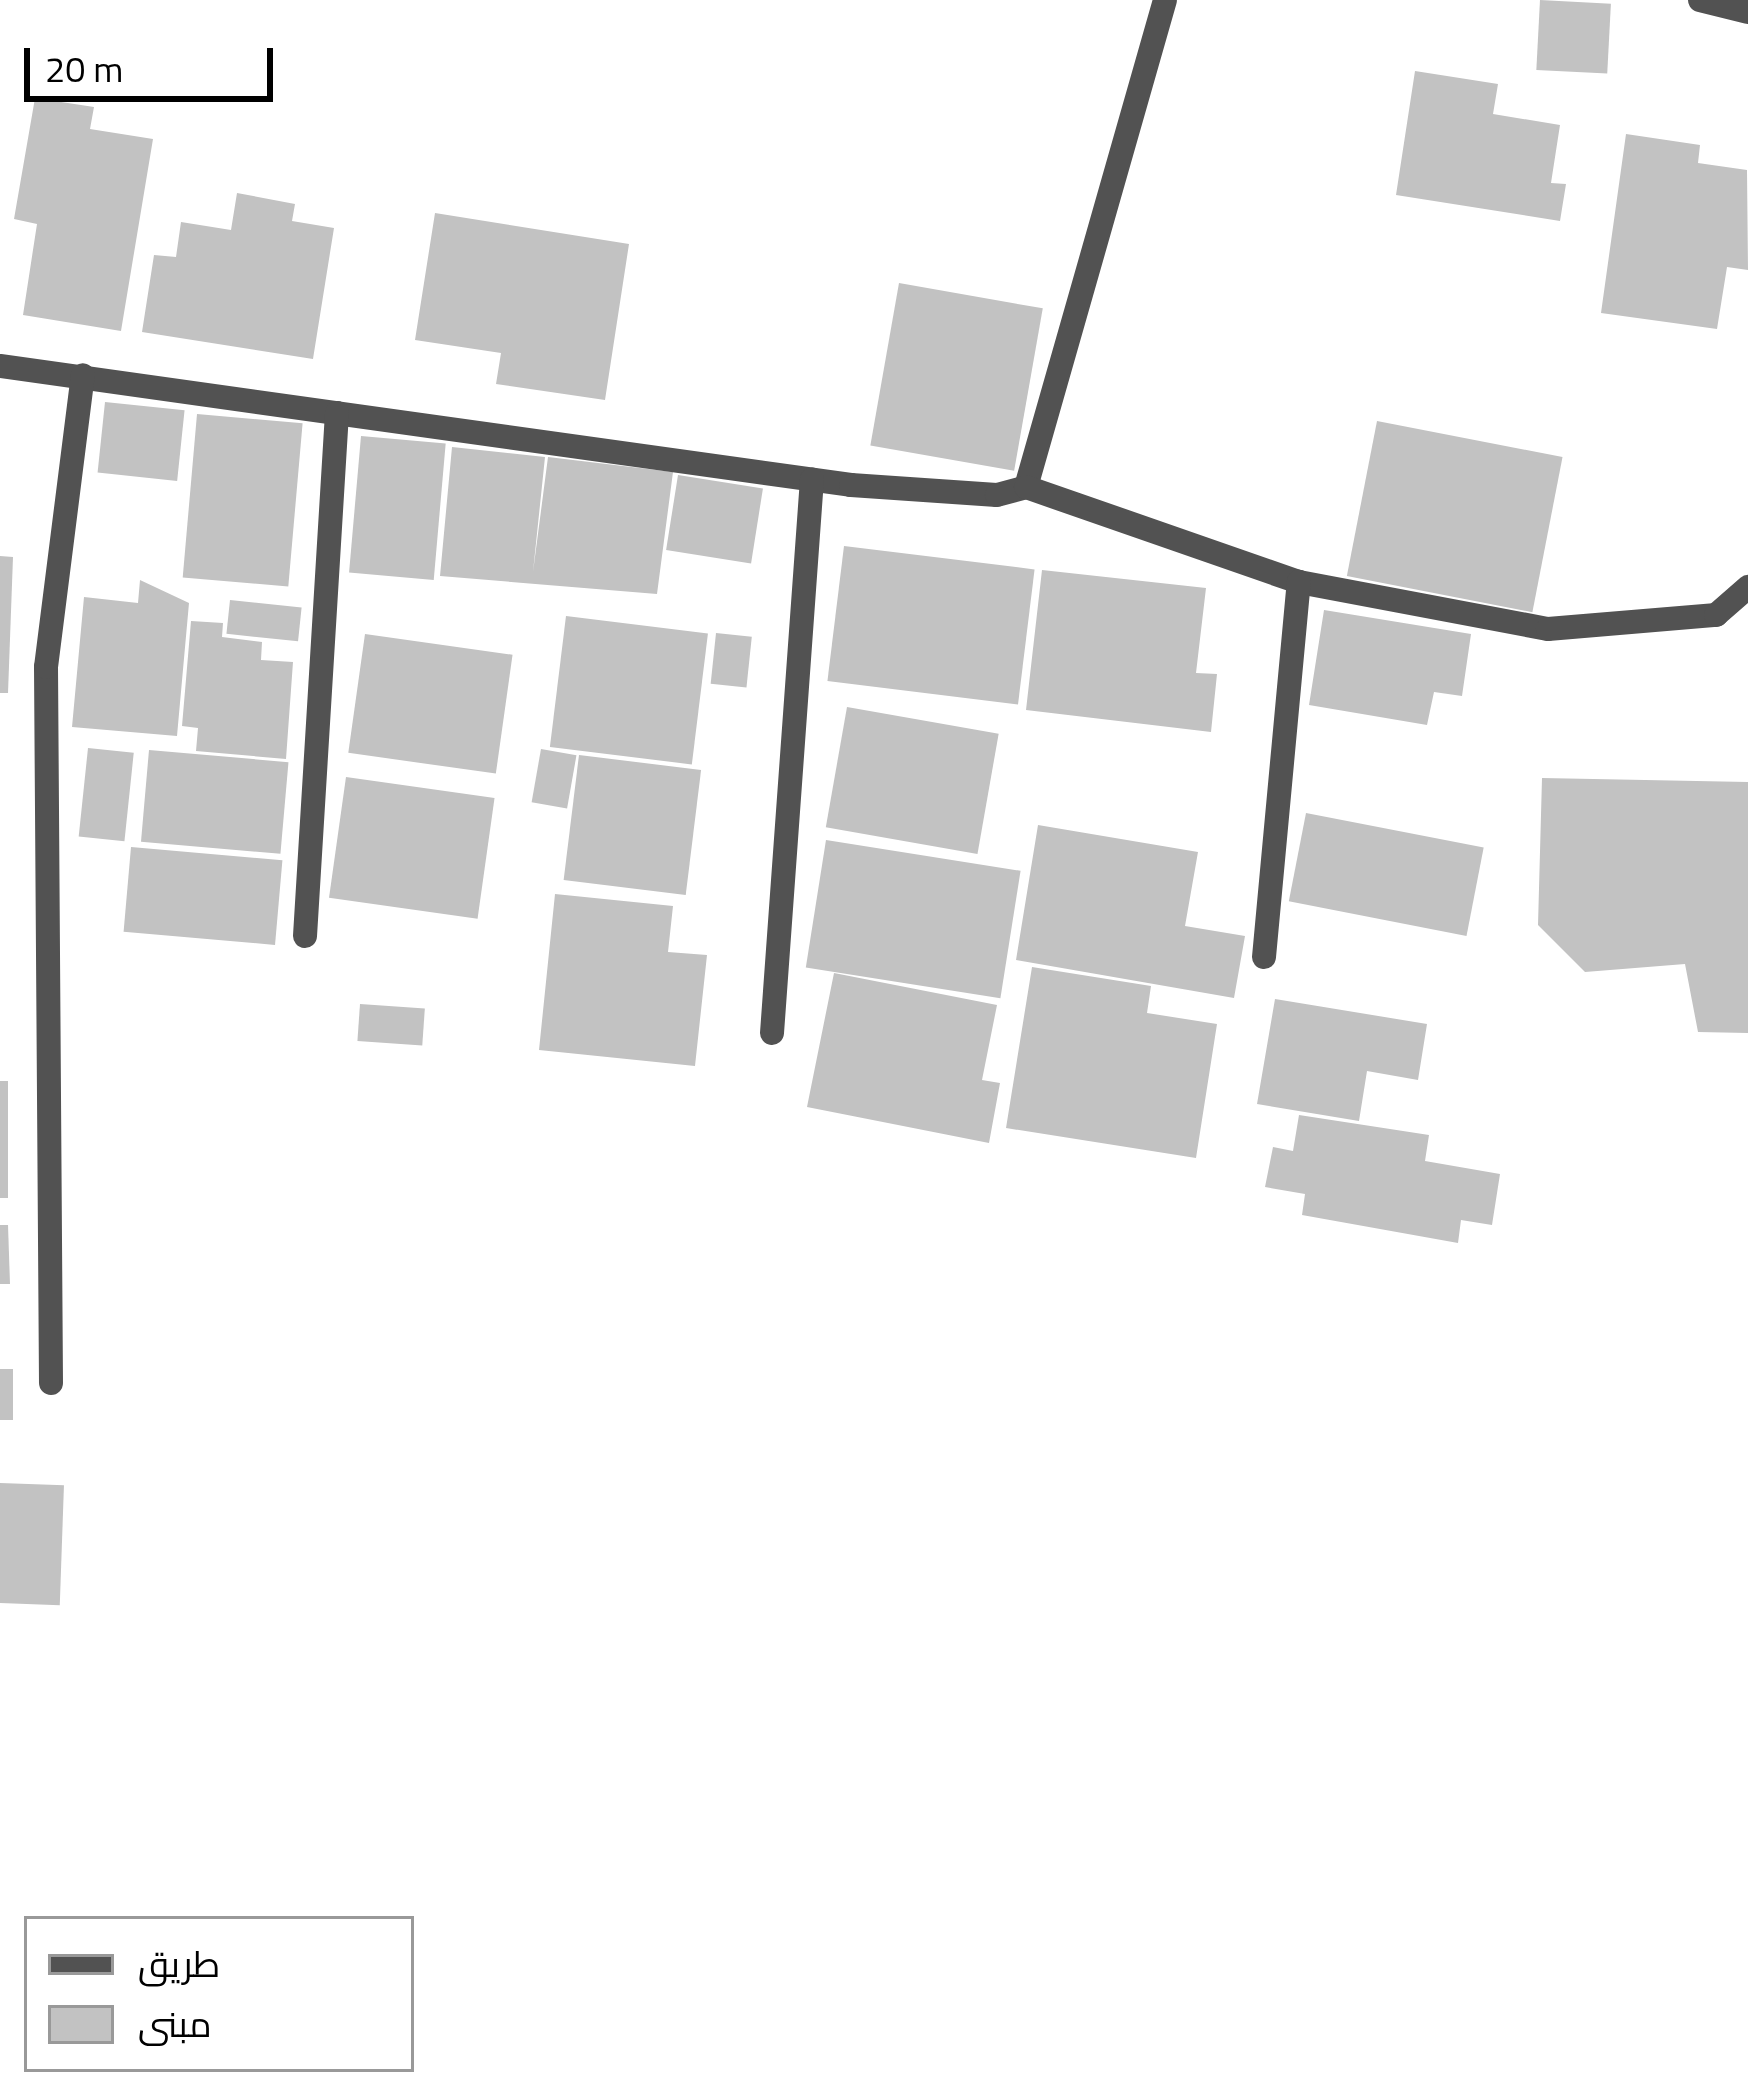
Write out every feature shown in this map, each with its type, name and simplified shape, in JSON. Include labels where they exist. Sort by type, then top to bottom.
[{"type":"street","points":[[1026,487],[1165,0]]},
{"type":"street","points":[[1700,0],[1748,12]]},
{"type":"street","points":[[0,366],[812,479],[998,495],[1026,487],[1299,582],[1549,629],[1716,615],[1748,587]]},
{"type":"street","points":[[51,1383],[46,667],[83,375]]},
{"type":"street","points":[[305,936],[337,412]]},
{"type":"street","points":[[772,1033],[812,479]]},
{"type":"street","points":[[1264,957],[1299,582]]},
{"type":"building","points":[[1540,0],[1611,4],[1607,74],[1536,70]]},
{"type":"building","points":[[1415,71],[1498,84],[1493,114],[1560,125],[1551,183],[1566,184],[1560,221],[1396,195]]},
{"type":"building","points":[[35,98],[94,107],[90,129],[153,139],[121,331],[23,315],[37,224],[14,219]]},
{"type":"building","points":[[1626,134],[1700,145],[1698,163],[1747,170],[1748,270],[1727,267],[1717,329],[1601,313]]},
{"type":"building","points":[[237,193],[295,204],[292,221],[334,228],[313,359],[142,332],[154,255],[176,257],[181,222],[231,230]]},
{"type":"building","points":[[435,213],[629,244],[605,400],[496,384],[501,353],[415,340]]},
{"type":"building","points":[[899,283],[1043,308],[1014,471],[870,445]]},
{"type":"building","points":[[105,402],[185,410],[177,481],[98,473]]},
{"type":"building","points":[[197,414],[303,423],[288,587],[183,577]]},
{"type":"building","points":[[1377,421],[1563,457],[1532,612],[1347,576]]},
{"type":"building","points":[[361,436],[446,443],[434,580],[349,572]]},
{"type":"building","points":[[452,447],[545,457],[533,572],[548,457],[673,472],[657,594],[440,576]]},
{"type":"building","points":[[678,475],[763,488],[751,564],[666,550]]},
{"type":"building","points":[[844,546],[1035,569],[1018,704],[827,681]]},
{"type":"building","points":[[0,556],[13,557],[8,693],[0,693]]},
{"type":"building","points":[[1042,570],[1206,588],[1196,673],[1217,674],[1211,732],[1026,710]]},
{"type":"building","points":[[140,580],[189,603],[177,736],[72,727],[84,597],[138,603]]},
{"type":"building","points":[[230,600],[302,608],[298,641],[226,634]]},
{"type":"building","points":[[1324,610],[1471,634],[1462,696],[1434,692],[1427,725],[1309,705]]},
{"type":"building","points":[[566,616],[708,633],[692,764],[550,747]]},
{"type":"building","points":[[191,621],[223,623],[222,637],[262,642],[261,660],[293,662],[286,759],[196,751],[198,728],[182,726]]},
{"type":"building","points":[[716,633],[752,637],[746,687],[711,684]]},
{"type":"building","points":[[365,634],[513,655],[496,774],[348,753]]},
{"type":"building","points":[[847,707],[999,734],[977,854],[826,827]]},
{"type":"building","points":[[88,748],[134,753],[124,841],[79,837]]},
{"type":"building","points":[[541,749],[576,755],[567,808],[532,802]]},
{"type":"building","points":[[149,750],[288,762],[280,854],[141,842]]},
{"type":"building","points":[[579,755],[701,770],[686,895],[564,880]]},
{"type":"building","points":[[346,777],[495,798],[478,919],[329,898]]},
{"type":"building","points":[[1542,778],[1748,782],[1748,1033],[1698,1032],[1685,964],[1585,972],[1538,925]]},
{"type":"building","points":[[1306,813],[1484,848],[1467,936],[1289,901]]},
{"type":"building","points":[[1038,825],[1198,852],[1185,926],[1245,936],[1234,998],[1016,960]]},
{"type":"building","points":[[826,840],[1021,871],[1000,998],[806,967]]},
{"type":"building","points":[[131,847],[282,860],[275,945],[124,932]]},
{"type":"building","points":[[555,894],[673,906],[668,952],[707,955],[695,1066],[539,1050]]},
{"type":"building","points":[[1032,967],[1151,986],[1147,1013],[1217,1024],[1196,1158],[1006,1128]]},
{"type":"building","points":[[834,973],[997,1005],[982,1080],[1000,1083],[989,1143],[807,1107]]},
{"type":"building","points":[[1275,999],[1427,1024],[1418,1080],[1367,1071],[1359,1121],[1257,1104]]},
{"type":"building","points":[[360,1004],[425,1009],[422,1045],[357,1041]]},
{"type":"building","points":[[0,1081],[8,1081],[8,1198],[0,1198]]},
{"type":"building","points":[[1299,1115],[1429,1135],[1425,1161],[1500,1174],[1492,1225],[1461,1220],[1458,1243],[1302,1215],[1305,1194],[1265,1187],[1273,1147],[1293,1151]]},
{"type":"building","points":[[0,1225],[8,1225],[10,1284],[0,1284]]},
{"type":"building","points":[[0,1369],[13,1369],[13,1420],[0,1420]]},
{"type":"building","points":[[0,1483],[64,1485],[60,1605],[0,1603]]}]
